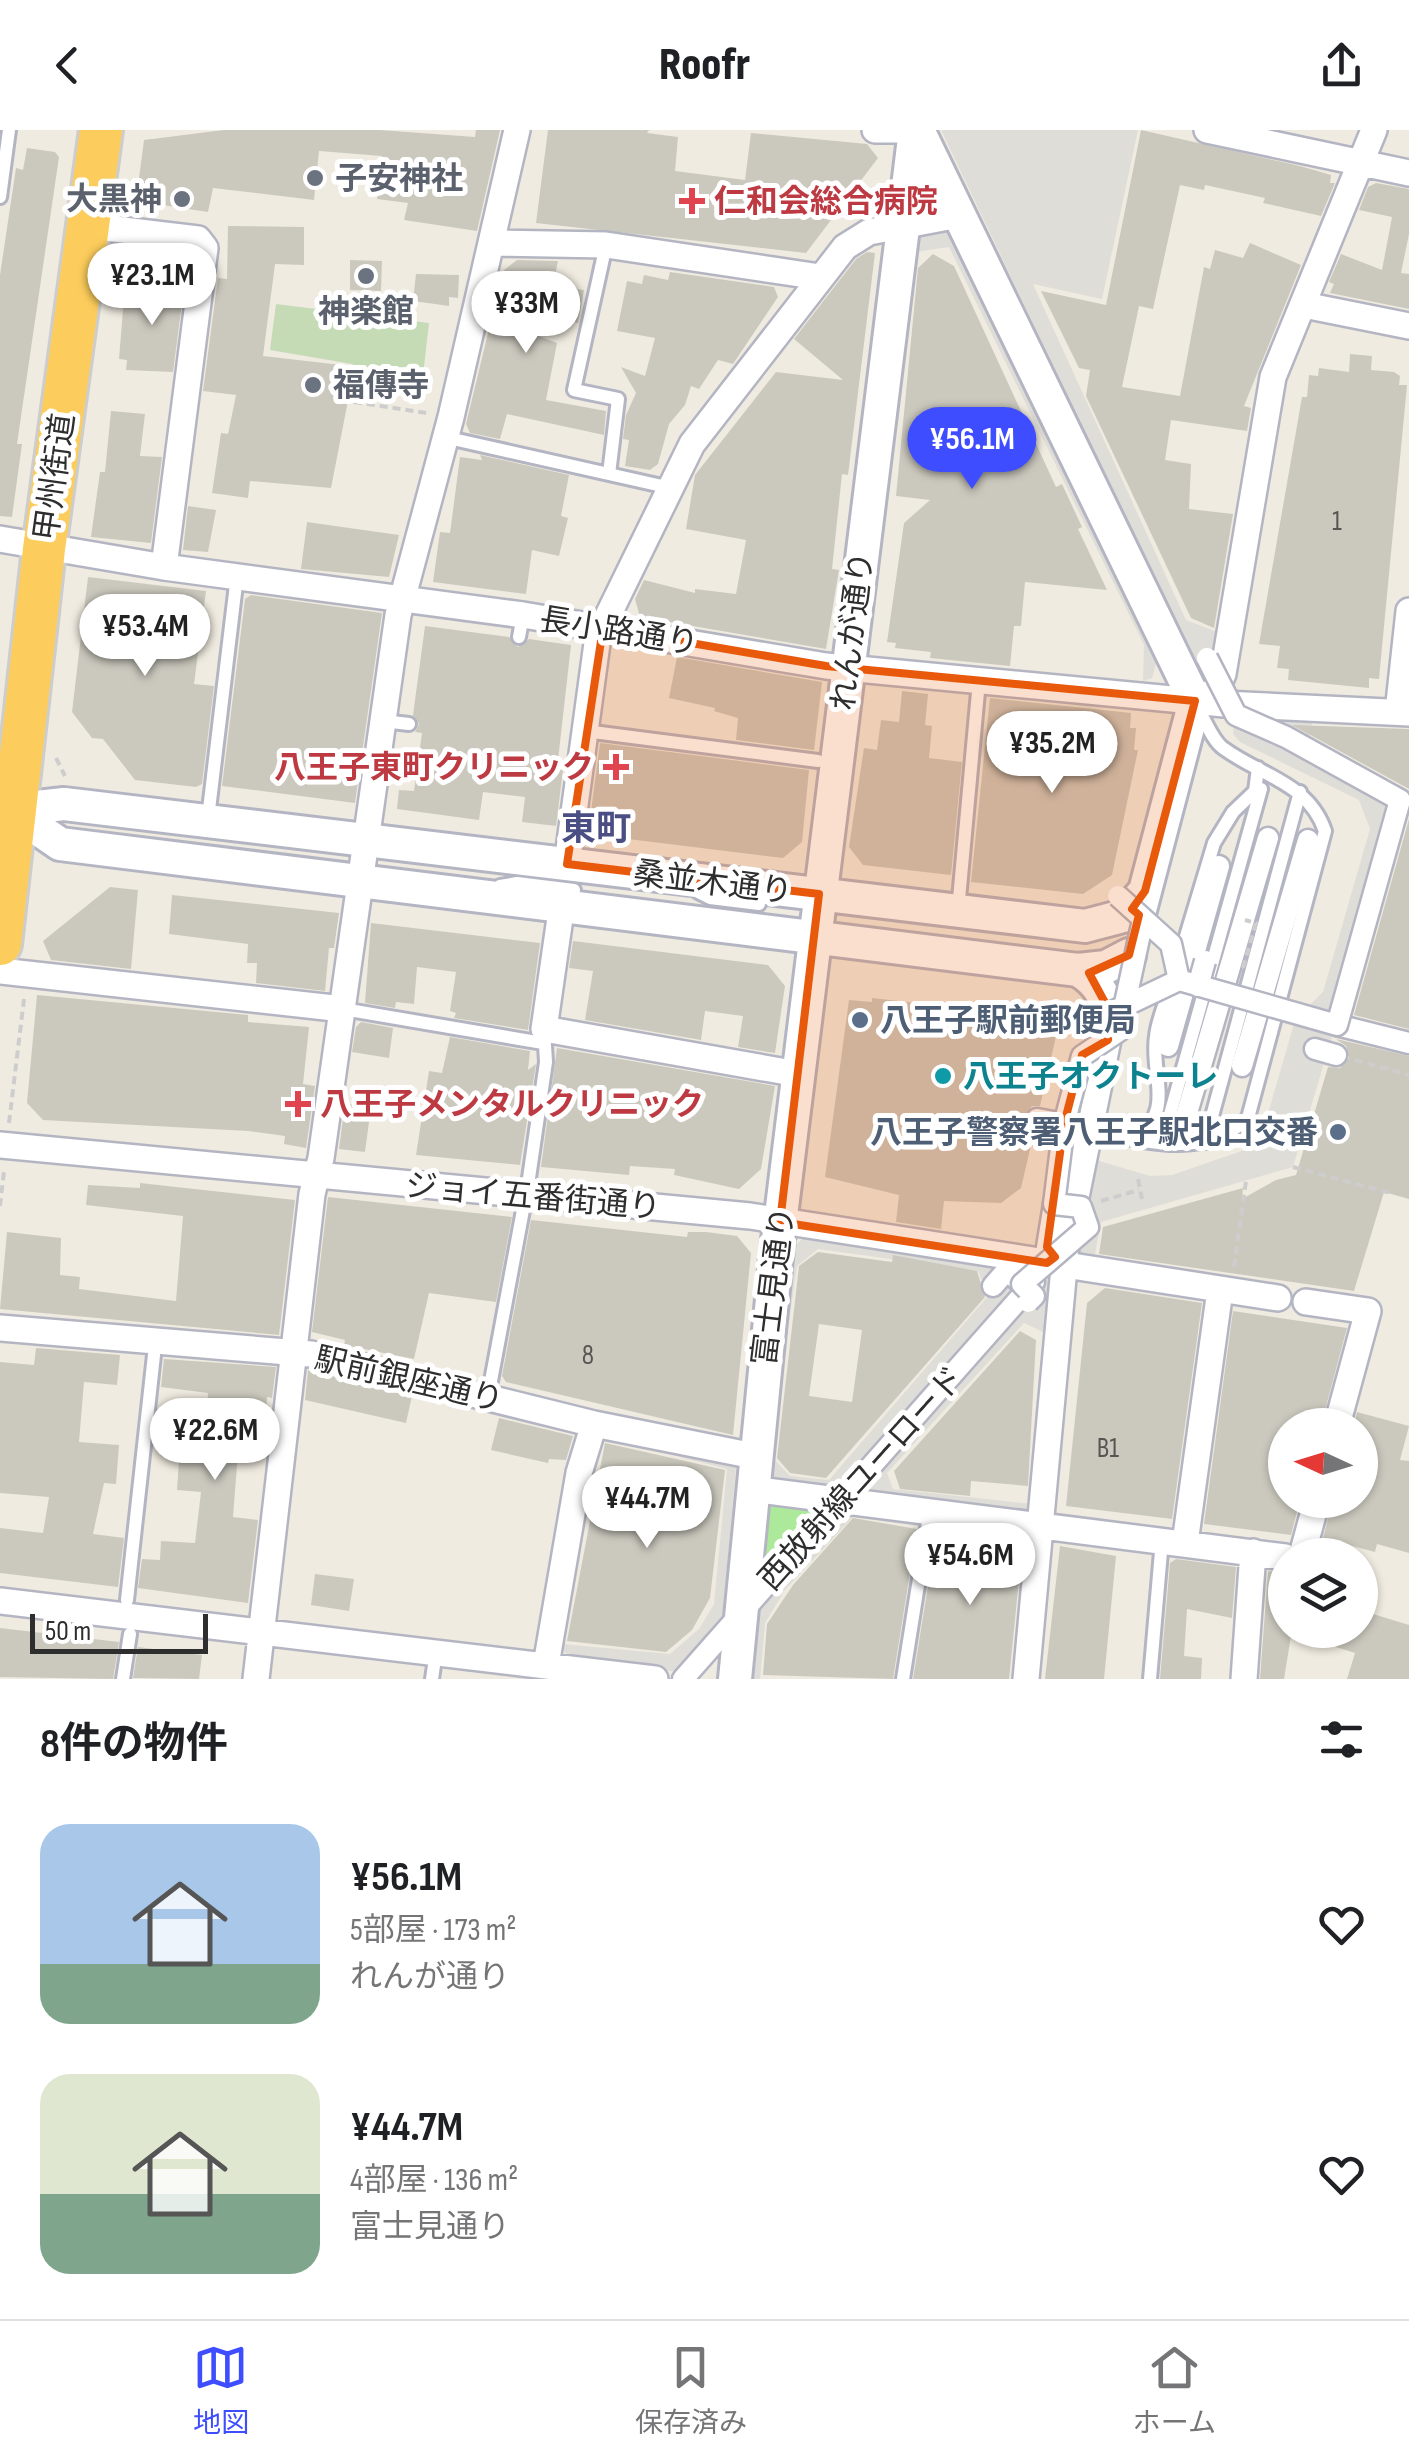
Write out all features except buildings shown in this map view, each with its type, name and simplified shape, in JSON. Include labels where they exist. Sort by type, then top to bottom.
[{"type":"highway","name":"甲州街道","points":[[0,944],[7,812],[101,130]]},
{"type":"street","points":[[256,1679],[316,1178],[367,840],[396,722],[401,598],[494,244],[518,130]]},
{"type":"street","points":[[875,130],[914,130],[960,215],[1194,701],[1134,931],[1054,1204],[1047,1247],[1060,1261]]},
{"type":"street","name":"れんが通り","points":[[819,894],[826,762],[847,668],[914,130]]},
{"type":"street","points":[[1207,130],[1409,173]]},
{"type":"street","points":[[1194,701],[1216,690],[1223,674],[1273,378],[1374,130]]},
{"type":"street","points":[[798,1074],[544,1036],[602,628],[692,444],[820,277],[861,235],[960,215]]},
{"type":"street","points":[[90,226],[198,239],[205,248],[164,567]]},
{"type":"street","points":[[494,244],[606,246],[820,277]]},
{"type":"street","points":[[1304,305],[1409,326]]},
{"type":"street","name":"長小路通り","points":[[0,539],[164,567],[401,598],[520,626],[602,628],[847,668],[1194,701],[1404,712]]},
{"type":"street","points":[[1404,712],[1409,611]]},
{"type":"street","points":[[1207,658],[1236,715],[1400,800],[1337,1025]]},
{"type":"street","name":"桑並木通り","points":[[7,812],[64,804],[367,840],[814,937],[1078,970]]},
{"type":"street","name":"桑並木通り","points":[[7,812],[60,844],[464,893],[669,876],[1097,926],[1123,916],[1134,931]]},
{"type":"street","points":[[1182,1130],[1268,838]]},
{"type":"street","points":[[1242,1066],[1308,840]]},
{"type":"street","points":[[1168,1046],[1219,866]]},
{"type":"street","name":"富士見通り","points":[[735,1679],[752,1472],[819,894]]},
{"type":"street","points":[[1134,931],[1163,935],[1188,983]]},
{"type":"street","points":[[1078,970],[1106,966],[1134,931]]},
{"type":"street","points":[[1134,931],[1136,994],[1150,995]]},
{"type":"street","points":[[1188,983],[1205,961]]},
{"type":"street","points":[[1229,1018],[1243,968]]},
{"type":"street","points":[[0,970],[342,1009]]},
{"type":"street","points":[[1078,970],[1090,978],[1105,998],[1108,1019]]},
{"type":"street","points":[[1264,1030],[1278,976]]},
{"type":"street","points":[[1108,1019],[1150,995],[1188,983],[1409,1044]]},
{"type":"street","points":[[1037,1119],[1076,1127]]},
{"type":"street","points":[[1026,1679],[1042,1524],[1060,1261],[1076,1127]]},
{"type":"street","name":"ジョイ五番街通り","points":[[4,1137],[316,1178],[525,1193],[780,1222],[1060,1261],[1278,1298]]},
{"type":"street","points":[[1054,1204],[1081,1208]]},
{"type":"street","name":"西放射線ユーロード","points":[[683,1679],[842,1500],[1017,1285],[1060,1261],[1088,1227],[1081,1208]]},
{"type":"street","points":[[1174,1542],[1226,1290]]},
{"type":"street","points":[[1306,1302],[1368,1311],[1342,1408]]},
{"type":"street","name":"駅前銀座通り","points":[[0,1328],[155,1349],[292,1354],[594,1424],[842,1500],[1268,1554]]},
{"type":"street","points":[[546,1666],[578,1474],[594,1424]]},
{"type":"street","points":[[1244,1679],[1253,1552]]},
{"type":"street","points":[[0,1600],[654,1679]]},
{"type":"lane","points":[[0,197],[8,130]]},
{"type":"lane","points":[[606,246],[574,390],[618,399],[608,474]]},
{"type":"lane","points":[[448,427],[608,474],[671,488]]},
{"type":"lane","points":[[208,821],[237,576]]},
{"type":"lane","points":[[958,912],[978,681]]},
{"type":"lane","points":[[1076,1127],[1162,1143],[1205,1142],[1228,1137],[1248,1118],[1325,832],[1318,811],[1300,792],[1220,746],[1194,701]]},
{"type":"lane","points":[[585,731],[826,762]]},
{"type":"lane","points":[[1135,1139],[1156,1119],[1162,1094],[1155,1038],[1214,843],[1233,812],[1256,791],[1258,768]]},
{"type":"lane","points":[[1162,1143],[1263,784],[1258,768]]},
{"type":"lane","points":[[1205,1142],[1300,792]]},
{"type":"lane","points":[[669,876],[710,898],[759,904]]},
{"type":"lane","points":[[342,1009],[544,1036],[546,1062],[488,1397]]},
{"type":"lane","points":[[123,1679],[155,1349]]},
{"type":"lane","points":[[903,1679],[930,1510]]},
{"type":"lane","points":[[1150,1679],[1174,1542]]},
{"type":"lane","points":[[432,1679],[436,1652]]},
{"type":"path","points":[[354,402],[448,427]]},
{"type":"path","points":[[55,756],[66,780]]},
{"type":"path","points":[[1243,968],[1256,923],[1245,920]]},
{"type":"path","points":[[4,1137],[24,1000]]},
{"type":"path","points":[[1325,1052],[1409,1075]]},
{"type":"path","points":[[1294,1167],[1390,1193]]},
{"type":"path","points":[[0,1206],[4,1172]]},
{"type":"path","points":[[1138,1180],[1142,1199]]},
{"type":"path","points":[[1226,1290],[1246,1181]]},
{"type":"path","points":[[1081,1208],[1139,1190]]},
{"type":"highlighted area","points":[[603,628],[826,666],[1195,701],[1145,891],[1132,909],[1139,915],[1129,955],[1089,973],[1110,1012],[1108,1040],[1082,1055],[1064,1124],[1047,1247],[1055,1257],[1047,1263],[780,1222],[819,894],[567,864]]},
{"type":"green space","points":[[276,304],[429,323],[421,393],[370,379],[352,364],[270,350]]},
{"type":"green space","points":[[768,1500],[821,1504],[763,1566]]},
{"type":"shaded area","points":[[941,130],[1138,130],[1102,299],[1033,284],[1186,620],[1217,632],[1210,680],[1203,680]]},
{"type":"shaded area","points":[[937,226],[953,236],[1157,660],[1152,678],[1143,681],[1144,645],[949,247],[915,252],[908,257],[921,230]]},
{"type":"shaded area","points":[[1241,717],[1312,723],[1309,739],[1404,795],[1293,1167],[1101,1222],[1094,1260],[1083,1258],[1078,1250],[1079,1230],[1096,1160],[1150,1176],[1172,1175],[1259,1145],[1295,1020],[1323,992],[1370,829],[1359,800],[1240,742],[1233,734],[1234,721]]},
{"type":"shaded area","points":[[803,1238],[1032,1268],[1046,1274],[1053,1297],[1051,1336],[1024,1323],[887,1473],[893,1489],[1031,1504],[1028,1510],[769,1477],[765,1460],[791,1250]],"holes":[[[818,1249],[978,1271],[988,1296],[829,1480],[790,1476],[770,1455],[797,1266]]]},
{"type":"shaded area","points":[[603,1437],[733,1460],[736,1466],[721,1636],[713,1664],[697,1674],[577,1660],[564,1652],[562,1644],[670,1654],[699,1629],[714,1604],[727,1469]]},
{"type":"shaded area","points":[[768,1500],[764,1565],[820,1506],[919,1516],[917,1526],[853,1517],[785,1590],[765,1623],[760,1679],[749,1679]]},
{"type":"place","name":"子安神社","points":[[315,178]]},
{"type":"place","name":"大黒神","points":[[182,199]]},
{"type":"place","name":"仁和会総合病院","points":[[692,201]]},
{"type":"place","name":"神楽館","points":[[366,276]]},
{"type":"place","name":"福傳寺","points":[[313,385]]},
{"type":"place","name":"八王子東町クリニック","points":[[616,767]]},
{"type":"place","name":"八王子駅前郵便局","points":[[860,1020]]},
{"type":"place","name":"八王子オクトーレ","points":[[943,1076]]},
{"type":"place","name":"八王子メンタルクリニック","points":[[298,1104]]},
{"type":"place","name":"八王子警察署八王子駅北口交番","points":[[1338,1132]]},
{"type":"district","name":"東町","points":[[596,828]]}]
